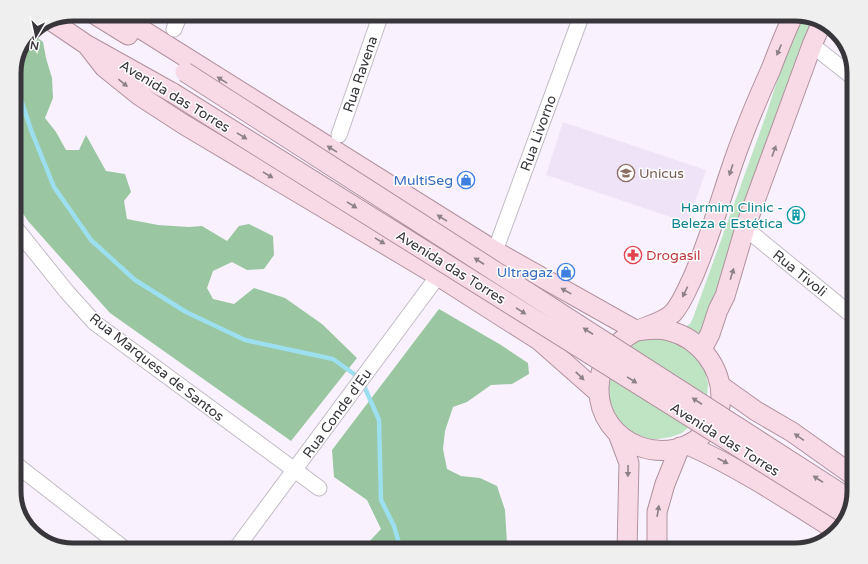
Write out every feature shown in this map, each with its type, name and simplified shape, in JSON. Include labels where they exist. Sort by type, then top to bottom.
[{"type":"main road","name":"Avenida das Torres","points":[[105,21],[847,497]]},
{"type":"main road","points":[[128,21],[494,252],[636,331],[653,328],[670,330],[685,336],[702,348],[718,378],[756,411],[792,432],[847,471]]},
{"type":"main road","points":[[718,378],[721,404],[715,421],[703,435],[684,446],[666,451],[651,450],[630,443],[618,434],[607,420],[601,401],[600,378],[604,362],[612,349],[623,339],[636,331],[664,320],[672,314],[687,290],[704,249],[749,121],[790,21]]},
{"type":"main road","name":"Avenida das Torres","points":[[56,24],[87,45],[173,93],[843,512]]},
{"type":"main road","points":[[702,348],[710,334],[718,310],[725,296],[745,228],[820,27]]},
{"type":"main road","points":[[87,45],[104,67],[140,96],[183,124],[438,276],[540,341],[601,401]]},
{"type":"main road","points":[[618,434],[628,463],[627,543]]},
{"type":"main road","points":[[684,446],[730,464],[831,528]]},
{"type":"main road","points":[[657,543],[657,512],[665,484],[684,446]]},
{"type":"street","points":[[174,28],[177,21]]},
{"type":"street","name":"Rua Ravena","points":[[339,135],[379,21]]},
{"type":"street","name":"Rua Livorno","points":[[494,252],[579,21]]},
{"type":"street","points":[[812,45],[847,72]]},
{"type":"street","name":"Rua Tivoli","points":[[745,228],[847,311]]},
{"type":"street","name":"Rua Marquesa de Santos","points":[[21,235],[66,292],[96,323],[319,488]]},
{"type":"street","name":"Rua Conde d'Eu","points":[[240,543],[438,276]]},
{"type":"street","points":[[21,468],[117,543]]},
{"type":"shaded area","name":"Unicus","points":[[563,122],[706,170],[688,223],[546,175]]},
{"type":"green space","points":[[800,21],[815,25],[704,338],[685,327],[690,324],[693,318],[765,118],[784,60]]},
{"type":"green space","points":[[36,37],[43,42],[52,78],[53,98],[45,118],[56,132],[66,150],[79,150],[86,135],[106,171],[125,174],[131,192],[124,201],[127,219],[158,225],[189,227],[202,226],[227,241],[239,226],[249,224],[273,236],[274,255],[264,269],[247,270],[232,262],[213,271],[207,288],[213,299],[234,304],[254,288],[285,298],[322,324],[357,358],[291,441],[110,313],[28,221],[21,210],[21,70],[26,50]]},
{"type":"green space","points":[[439,309],[501,345],[528,363],[529,374],[512,384],[491,385],[467,402],[453,407],[445,431],[443,449],[447,469],[461,476],[480,478],[497,486],[505,510],[507,543],[368,543],[381,529],[367,500],[334,477],[332,450]]},
{"type":"green space","points":[[663,337],[691,349],[700,361],[708,383],[707,398],[693,424],[682,433],[671,437],[651,439],[633,434],[612,414],[605,380],[631,343],[639,338]]},
{"type":"green space","points":[[346,541],[360,543],[342,543]]},
{"type":"waterway","points":[[21,99],[31,130],[54,187],[91,240],[135,280],[186,312],[245,340],[333,359],[361,379],[379,420],[381,500],[394,526],[399,543]]},
{"type":"place","name":"Unicus","points":[[626,173]]},
{"type":"place","name":"MultiSeg","points":[[466,180]]},
{"type":"place","name":"Harmim Clinic - Beleza e Estética","points":[[796,215]]},
{"type":"place","name":"Drogasil","points":[[633,255]]},
{"type":"place","name":"Ultragaz","points":[[566,272]]}]
